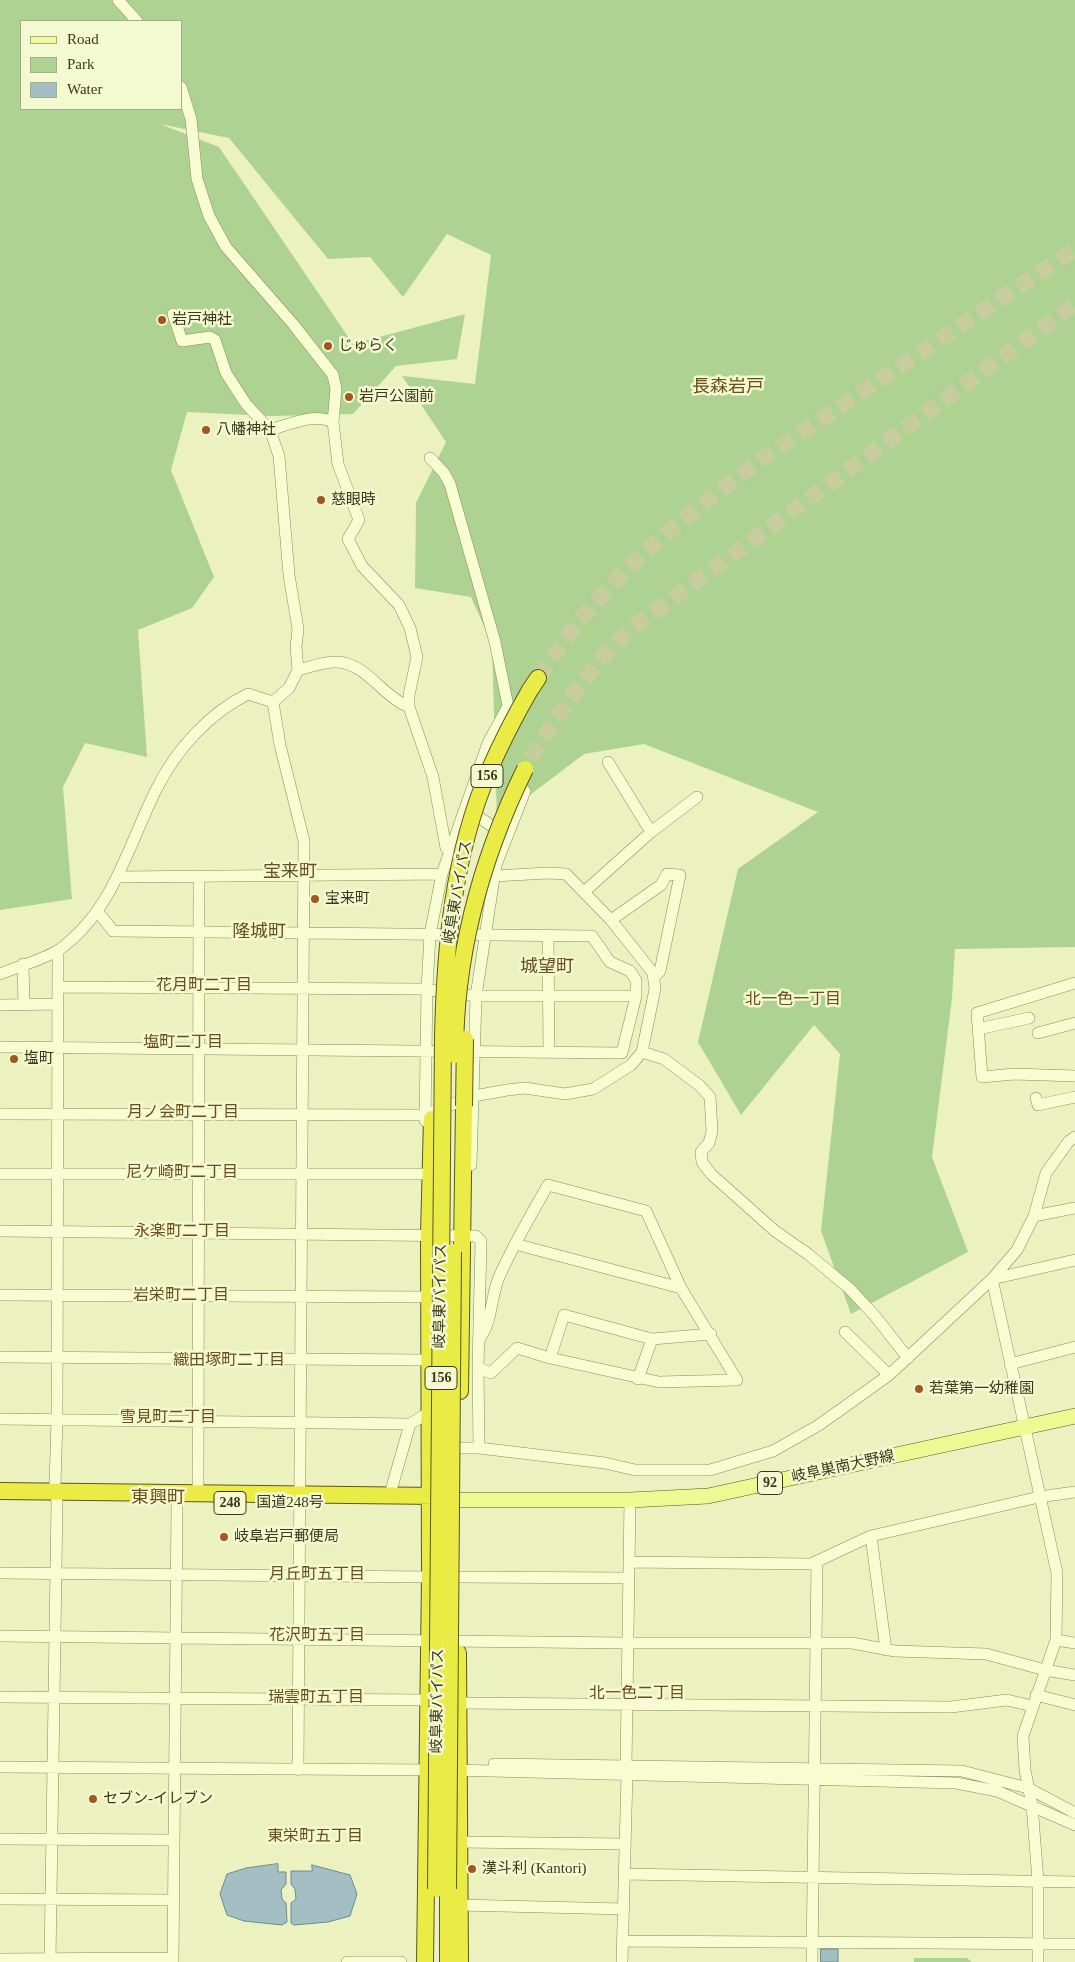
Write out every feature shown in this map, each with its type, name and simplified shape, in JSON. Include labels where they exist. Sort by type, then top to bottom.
[{"type":"highway","name":"岐阜東バイパス","points":[[448,1962],[442,1889],[444,986],[451,915],[459,868],[488,773],[534,684]]},
{"type":"highway","name":"岐阜東バイパス","points":[[435,1962],[442,1889],[454,1037],[461,966],[474,903],[494,840],[528,764]]},
{"type":"highway","name":"156","points":[[425,1962],[430,1577],[428,1413],[429,1117],[436,980],[451,875],[459,868]]},
{"type":"highway","name":"156","points":[[460,1962],[458,1842],[459,1448],[462,1235],[469,1101],[469,955],[476,917],[474,903]]},
{"type":"highway","name":"国道248号","points":[[0,1491],[56,1497],[177,1503],[390,1494],[429,1499]]},
{"type":"highway","name":"国道248号","points":[[0,1500],[198,1493],[299,1498],[429,1499]]},
{"type":"highway","name":"248","points":[[429,1499],[459,1500]]},
{"type":"main road","name":"岐阜巣南大野線","points":[[459,1500],[630,1500],[708,1496],[1075,1416]]},
{"type":"street","points":[[118,0],[136,20]]},
{"type":"street","points":[[182,90],[191,119],[196,180],[208,216],[226,247],[293,324],[334,375],[336,388],[333,422],[338,464],[359,520],[348,539],[362,566],[399,605],[414,643],[417,657],[409,695],[409,707],[433,777],[446,848],[451,851]]},
{"type":"street","points":[[173,314],[182,341],[210,337],[215,340],[226,373],[246,404],[270,430],[279,456],[289,575],[298,629],[296,647],[298,670],[289,688],[273,702]]},
{"type":"street","points":[[270,430],[298,421],[322,417],[333,422]]},
{"type":"street","points":[[429,1235],[424,1214],[429,1117],[426,1051],[430,934],[442,874],[488,743],[508,706],[495,642],[450,484],[444,473],[430,458]]},
{"type":"street","points":[[298,670],[335,662],[350,663],[389,696],[409,707]]},
{"type":"street","points":[[0,974],[58,950],[76,936],[98,912],[118,877],[157,788],[175,756],[212,717],[248,694],[273,702]]},
{"type":"street","points":[[273,702],[280,745],[304,841],[298,1770]]},
{"type":"street","points":[[608,762],[651,832]]},
{"type":"street","points":[[469,1101],[475,1051],[476,996],[494,876],[506,836],[525,791]]},
{"type":"street","points":[[584,892],[651,832],[697,797]]},
{"type":"street","points":[[466,807],[506,836]]},
{"type":"street","points":[[118,877],[303,877],[442,874]]},
{"type":"street","points":[[0,1114],[429,1117],[469,1101],[526,1088],[565,1094],[594,1089],[631,1065],[642,1052],[655,989],[654,977],[611,920],[566,874],[494,876]]},
{"type":"street","points":[[611,920],[661,885],[666,874],[680,875],[660,971],[654,977]]},
{"type":"street","points":[[198,1493],[200,876]]},
{"type":"street","points":[[0,1047],[622,1053],[636,996],[636,980],[630,971],[610,962],[592,936],[113,931],[98,912]]},
{"type":"street","points":[[548,936],[549,1052]]},
{"type":"street","points":[[50,1960],[56,1573],[58,950]]},
{"type":"street","points":[[23,964],[24,1005]]},
{"type":"street","points":[[1075,983],[977,1013],[982,1077],[1014,1074],[1075,1076]]},
{"type":"street","points":[[58,987],[427,989],[476,996],[636,996]]},
{"type":"street","points":[[0,1005],[58,1004]]},
{"type":"street","points":[[978,1029],[1029,1018]]},
{"type":"street","points":[[1038,1033],[1075,1024]]},
{"type":"street","points":[[642,1052],[664,1059],[699,1085],[710,1097],[712,1131],[709,1143],[702,1152],[702,1162],[711,1174],[775,1231],[808,1254],[850,1289],[876,1316],[908,1358]]},
{"type":"street","points":[[1036,1098],[1038,1105],[1075,1097]]},
{"type":"street","points":[[459,1448],[479,1448],[605,1463],[635,1470],[710,1470],[773,1451],[798,1438],[889,1375],[992,1279],[1017,1250],[1034,1216],[1046,1173],[1069,1141],[1075,1137]]},
{"type":"street","points":[[0,1174],[425,1174]]},
{"type":"street","points":[[478,1341],[487,1329],[491,1304],[499,1278],[515,1244],[548,1185],[646,1211],[680,1288],[711,1334],[738,1380],[672,1383],[638,1379],[517,1348],[492,1373],[478,1368]]},
{"type":"street","points":[[1034,1216],[1075,1208]]},
{"type":"street","points":[[0,1231],[476,1236],[481,1241],[478,1341],[479,1448]]},
{"type":"street","points":[[515,1244],[680,1288]]},
{"type":"street","points":[[992,1279],[1075,1260]]},
{"type":"street","points":[[992,1279],[1057,1573],[1056,1640],[1034,1700],[1023,1736],[1022,1749],[1032,1805],[1038,1881],[1038,1962]]},
{"type":"street","points":[[0,1295],[429,1297]]},
{"type":"street","points":[[550,1358],[564,1315],[652,1338],[711,1334]]},
{"type":"street","points":[[844,1332],[889,1375]]},
{"type":"street","points":[[638,1379],[652,1338]]},
{"type":"street","points":[[1010,1364],[1075,1347]]},
{"type":"street","points":[[0,1357],[428,1360]]},
{"type":"street","points":[[0,1419],[300,1421],[410,1424],[428,1413]]},
{"type":"street","points":[[390,1494],[410,1424]]},
{"type":"street","points":[[629,1562],[817,1563],[872,1536],[1039,1497],[1075,1492]]},
{"type":"street","points":[[622,1962],[628,1704],[627,1643],[630,1500]]},
{"type":"street","points":[[0,1959],[173,1960],[177,1503]]},
{"type":"street","points":[[872,1536],[886,1650]]},
{"type":"street","points":[[812,1962],[816,1769],[817,1563]]},
{"type":"street","points":[[0,1573],[430,1577]]},
{"type":"street","points":[[458,1576],[628,1578]]},
{"type":"street","points":[[0,1636],[627,1643],[852,1643],[886,1650],[986,1654],[1045,1670],[1075,1675]]},
{"type":"street","points":[[1056,1640],[1075,1643]]},
{"type":"street","points":[[0,1696],[427,1700]]},
{"type":"street","points":[[458,1703],[951,1707],[1007,1700],[1034,1700],[1075,1705]]},
{"type":"street","points":[[0,1767],[174,1770],[816,1769],[962,1771],[1028,1788],[1075,1813]]},
{"type":"street","points":[[626,1770],[815,1781],[956,1783],[997,1791],[1075,1825]]},
{"type":"street","points":[[0,1839],[174,1840]]},
{"type":"street","points":[[458,1842],[624,1844]]},
{"type":"street","points":[[624,1874],[1075,1882]]},
{"type":"street","points":[[0,1899],[174,1900]]},
{"type":"street","points":[[460,1905],[624,1909]]},
{"type":"street","points":[[622,1941],[1075,1944]]},
{"type":"street","points":[[347,1962],[401,1962]]},
{"type":"green space","points":[[0,0],[1075,0],[1075,947],[955,949],[952,998],[932,1157],[968,1252],[851,1314],[821,1231],[840,1054],[814,1025],[741,1115],[698,1042],[738,869],[818,812],[644,744],[584,754],[497,820],[492,644],[471,597],[415,588],[416,503],[446,442],[402,376],[475,384],[491,255],[447,234],[403,297],[370,257],[328,259],[229,138],[160,124],[219,147],[353,344],[465,314],[457,359],[396,366],[353,414],[272,416],[187,412],[171,470],[214,577],[192,608],[138,630],[147,757],[85,743],[63,787],[72,899],[0,910]]},
{"type":"green space","points":[[914,1958],[967,1958],[972,1962],[914,1962]]},
{"type":"water","points":[[278,1864],[278,1872],[286,1872],[286,1884],[281,1890],[282,1899],[286,1903],[287,1922],[282,1925],[244,1921],[227,1915],[220,1894],[227,1874],[246,1868]]},
{"type":"water","points":[[312,1865],[350,1875],[357,1894],[350,1916],[328,1922],[294,1925],[291,1923],[291,1903],[296,1899],[295,1889],[291,1884],[291,1871],[312,1871]]},
{"type":"water","points":[[821,1949],[838,1949],[838,1962],[821,1962]]},
{"type":"tunnel","points":[[538,678],[578,622],[625,570],[675,526],[756,463],[1075,249]]},
{"type":"tunnel","points":[[531,759],[552,724],[575,692],[628,631],[1075,304]]},
{"type":"place","name":"岩戸神社","points":[[162,320]]},
{"type":"place","name":"じゅらく","points":[[328,346]]},
{"type":"place","name":"岩戸公園前","points":[[349,397]]},
{"type":"place","name":"八幡神社","points":[[206,430]]},
{"type":"place","name":"慈眼時","points":[[321,500]]},
{"type":"place","name":"宝来町","points":[[315,899]]},
{"type":"place","name":"塩町","points":[[14,1059]]},
{"type":"place","name":"若葉第一幼稚園","points":[[919,1389]]},
{"type":"place","name":"岐阜岩戸郵便局","points":[[224,1537]]},
{"type":"place","name":"セブン-イレブン","points":[[93,1799]]},
{"type":"place","name":"漢斗利 (Kantori)","points":[[472,1869]]},
{"type":"district","name":"長森岩戸","points":[[728,387]]},
{"type":"district","name":"宝来町","points":[[290,872]]},
{"type":"district","name":"隆城町","points":[[259,932]]},
{"type":"district","name":"城望町","points":[[547,967]]},
{"type":"district","name":"花月町二丁目","points":[[204,986]]},
{"type":"district","name":"北一色一丁目","points":[[793,1000]]},
{"type":"district","name":"塩町二丁目","points":[[183,1043]]},
{"type":"district","name":"月ノ会町二丁目","points":[[183,1113]]},
{"type":"district","name":"尼ケ崎町二丁目","points":[[182,1173]]},
{"type":"district","name":"永楽町二丁目","points":[[182,1232]]},
{"type":"district","name":"岩栄町二丁目","points":[[181,1296]]},
{"type":"district","name":"織田塚町二丁目","points":[[229,1361]]},
{"type":"district","name":"雪見町二丁目","points":[[168,1418]]},
{"type":"district","name":"東興町","points":[[158,1498]]},
{"type":"district","name":"月丘町五丁目","points":[[317,1575]]},
{"type":"district","name":"花沢町五丁目","points":[[317,1636]]},
{"type":"district","name":"北一色二丁目","points":[[637,1694]]},
{"type":"district","name":"瑞雲町五丁目","points":[[316,1698]]},
{"type":"district","name":"東栄町五丁目","points":[[315,1837]]}]
